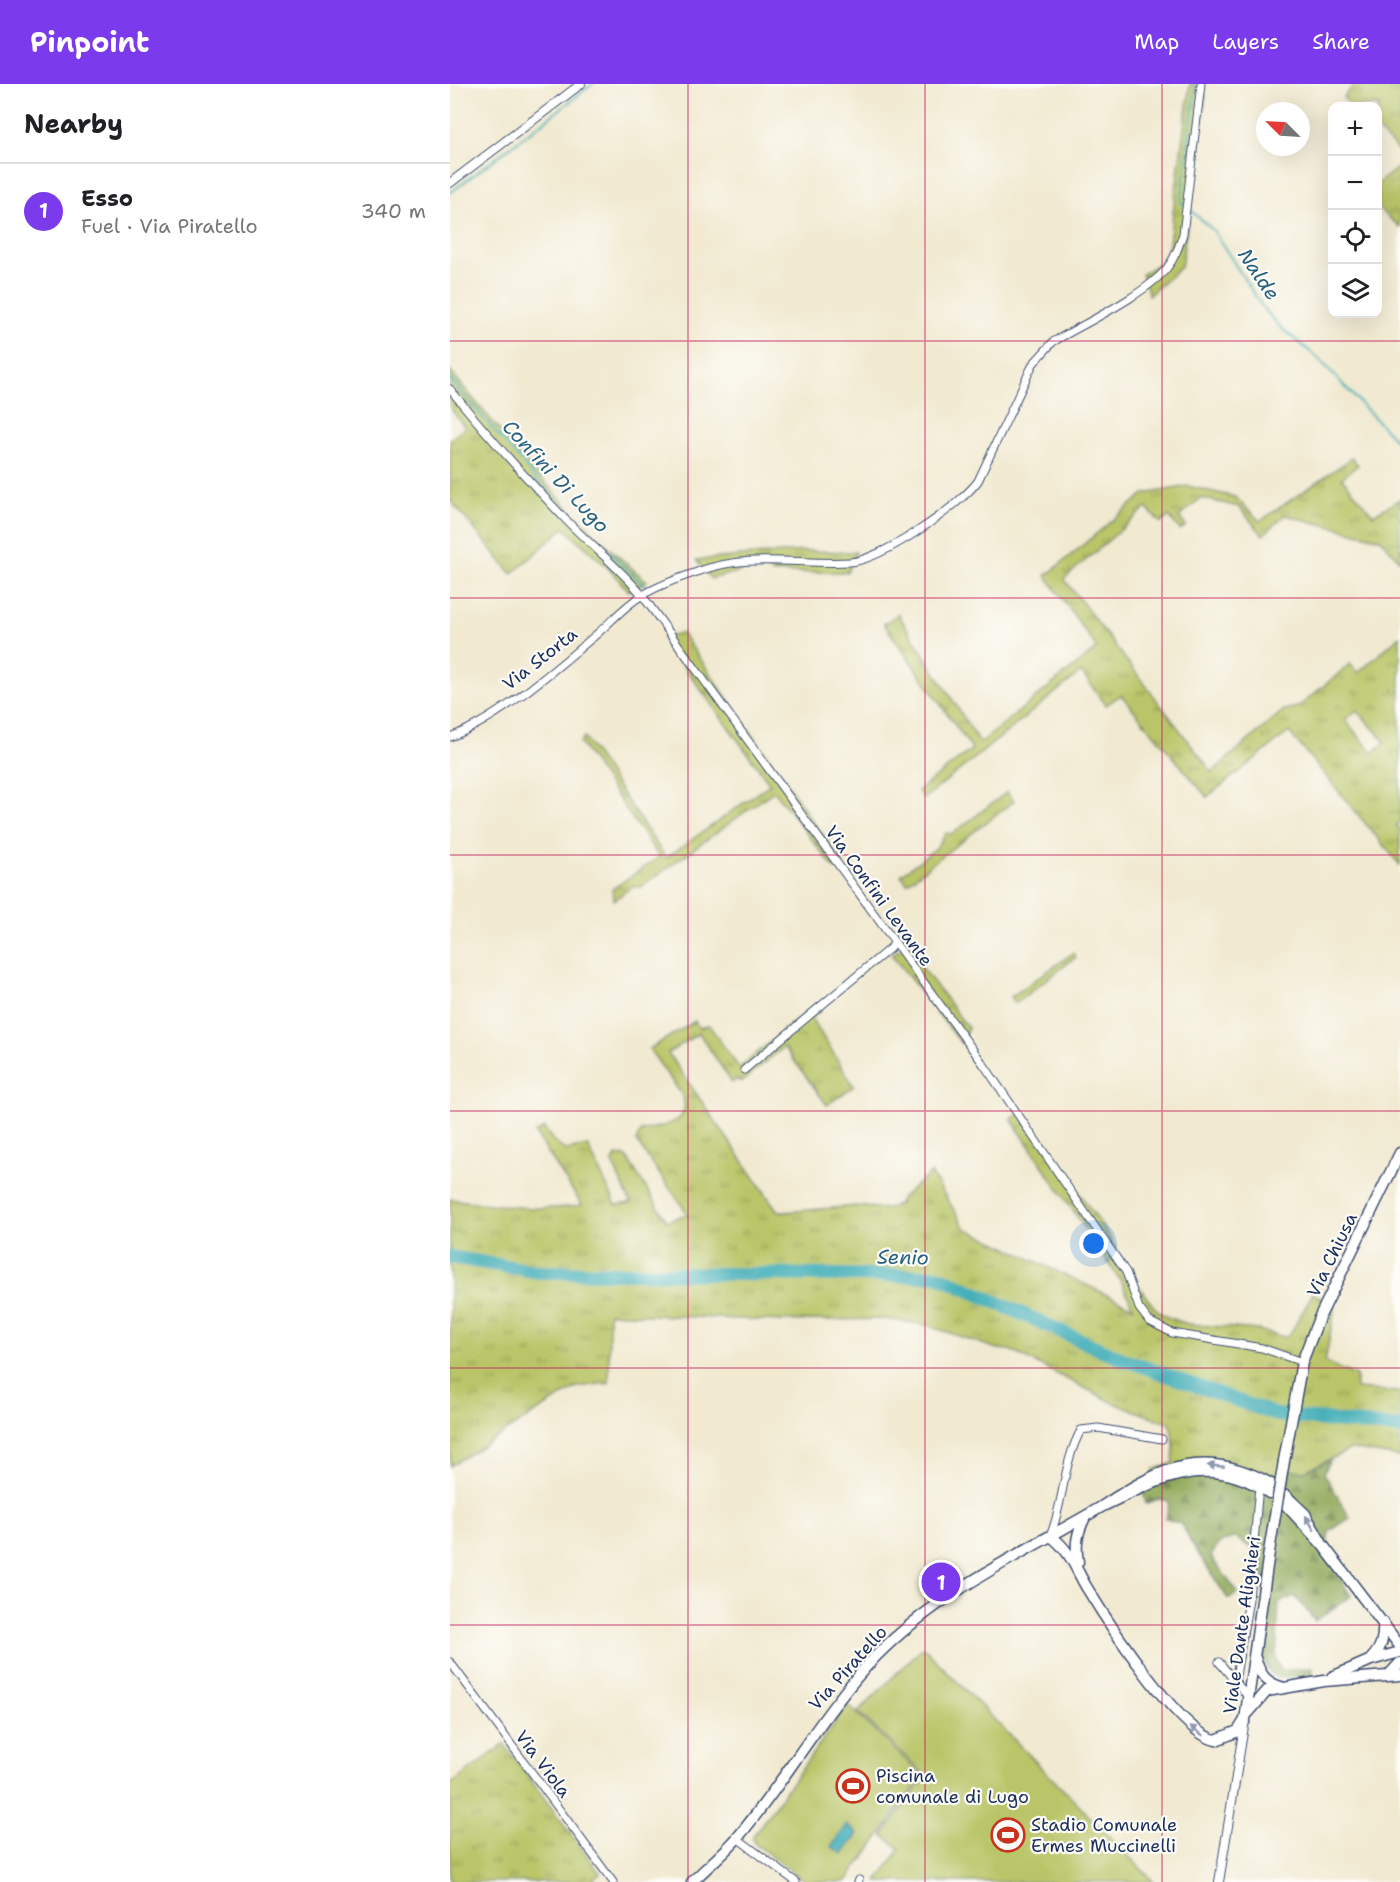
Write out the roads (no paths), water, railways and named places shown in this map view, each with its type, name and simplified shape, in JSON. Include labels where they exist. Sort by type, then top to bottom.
[{"type":"main road","name":"Via Chiusa","points":[[1300,1367],[1319,1318],[1400,1154]]},
{"type":"main road","name":"Viale Dante Alighieri","points":[[1246,1717],[1269,1552],[1300,1367]]},
{"type":"main road","name":"Via Piratello","points":[[692,1882],[737,1838],[827,1715],[876,1657],[915,1621],[953,1592],[1103,1506],[1140,1480],[1161,1472],[1188,1466],[1219,1465],[1236,1469],[1270,1489],[1223,1473],[1189,1473],[1168,1476],[1103,1506]]},
{"type":"main road","points":[[1285,1500],[1383,1621],[1400,1646]]},
{"type":"main road","points":[[1086,1516],[1077,1534],[1075,1547],[1086,1587],[1153,1682],[1180,1717],[1197,1732],[1216,1740],[1238,1731],[1267,1691],[1324,1681],[1400,1675]]},
{"type":"main road","points":[[1051,1536],[1070,1554],[1080,1571]]},
{"type":"main road","points":[[1371,1660],[1379,1651],[1384,1635],[1383,1621]]},
{"type":"main road","points":[[1324,1681],[1371,1660],[1400,1652]]},
{"type":"main road","points":[[1255,1657],[1261,1675],[1271,1684],[1284,1688]]},
{"type":"main road","points":[[1388,1676],[1400,1663]]},
{"type":"street","points":[[450,183],[581,84]]},
{"type":"street","name":"Via Storta","points":[[450,737],[495,712],[548,676],[642,595],[699,571],[751,559],[862,560],[911,534],[969,494],[982,474],[1033,364],[1041,352],[1053,342],[1140,291],[1166,269],[1176,255],[1183,234],[1201,84]]},
{"type":"street","name":"Via Confini Levante","points":[[450,389],[568,522],[626,576],[642,595],[984,1065],[1126,1272],[1139,1308],[1149,1321],[1172,1333],[1262,1348],[1300,1367]]},
{"type":"street","points":[[744,1070],[895,944]]},
{"type":"street","points":[[1051,1536],[1057,1518],[1069,1452],[1080,1430],[1098,1428],[1162,1440]]},
{"type":"street","points":[[1235,1682],[1249,1599],[1259,1486]]},
{"type":"street","name":"Via Viola","points":[[450,1662],[613,1882]]},
{"type":"street","points":[[1219,1662],[1248,1698]]},
{"type":"street","name":"Viale Dante Alighieri","points":[[1219,1882],[1246,1717]]},
{"type":"street","points":[[737,1838],[796,1882]]},
{"type":"water","points":[[847,1825],[858,1834],[843,1854],[831,1846]]},
{"type":"waterway","name":"Confini Di Lugo","points":[[450,193],[593,84]]},
{"type":"waterway","name":"Nalde","points":[[1196,84],[1181,202],[1213,230],[1263,308],[1282,329],[1317,357],[1400,445]]},
{"type":"waterway","name":"Confini Di Lugo","points":[[450,379],[558,504],[646,587]]},
{"type":"waterway","name":"Senio","points":[[450,1257],[540,1272],[938,1276],[1122,1359],[1277,1415],[1400,1428]]},
{"type":"place","name":"Esso","points":[[941,1582]]},
{"type":"place","name":"Piscina comunale di Lugo","points":[[853,1786]]},
{"type":"place","name":"Stadio Comunale Ermes Muccinelli","points":[[1008,1835]]}]
